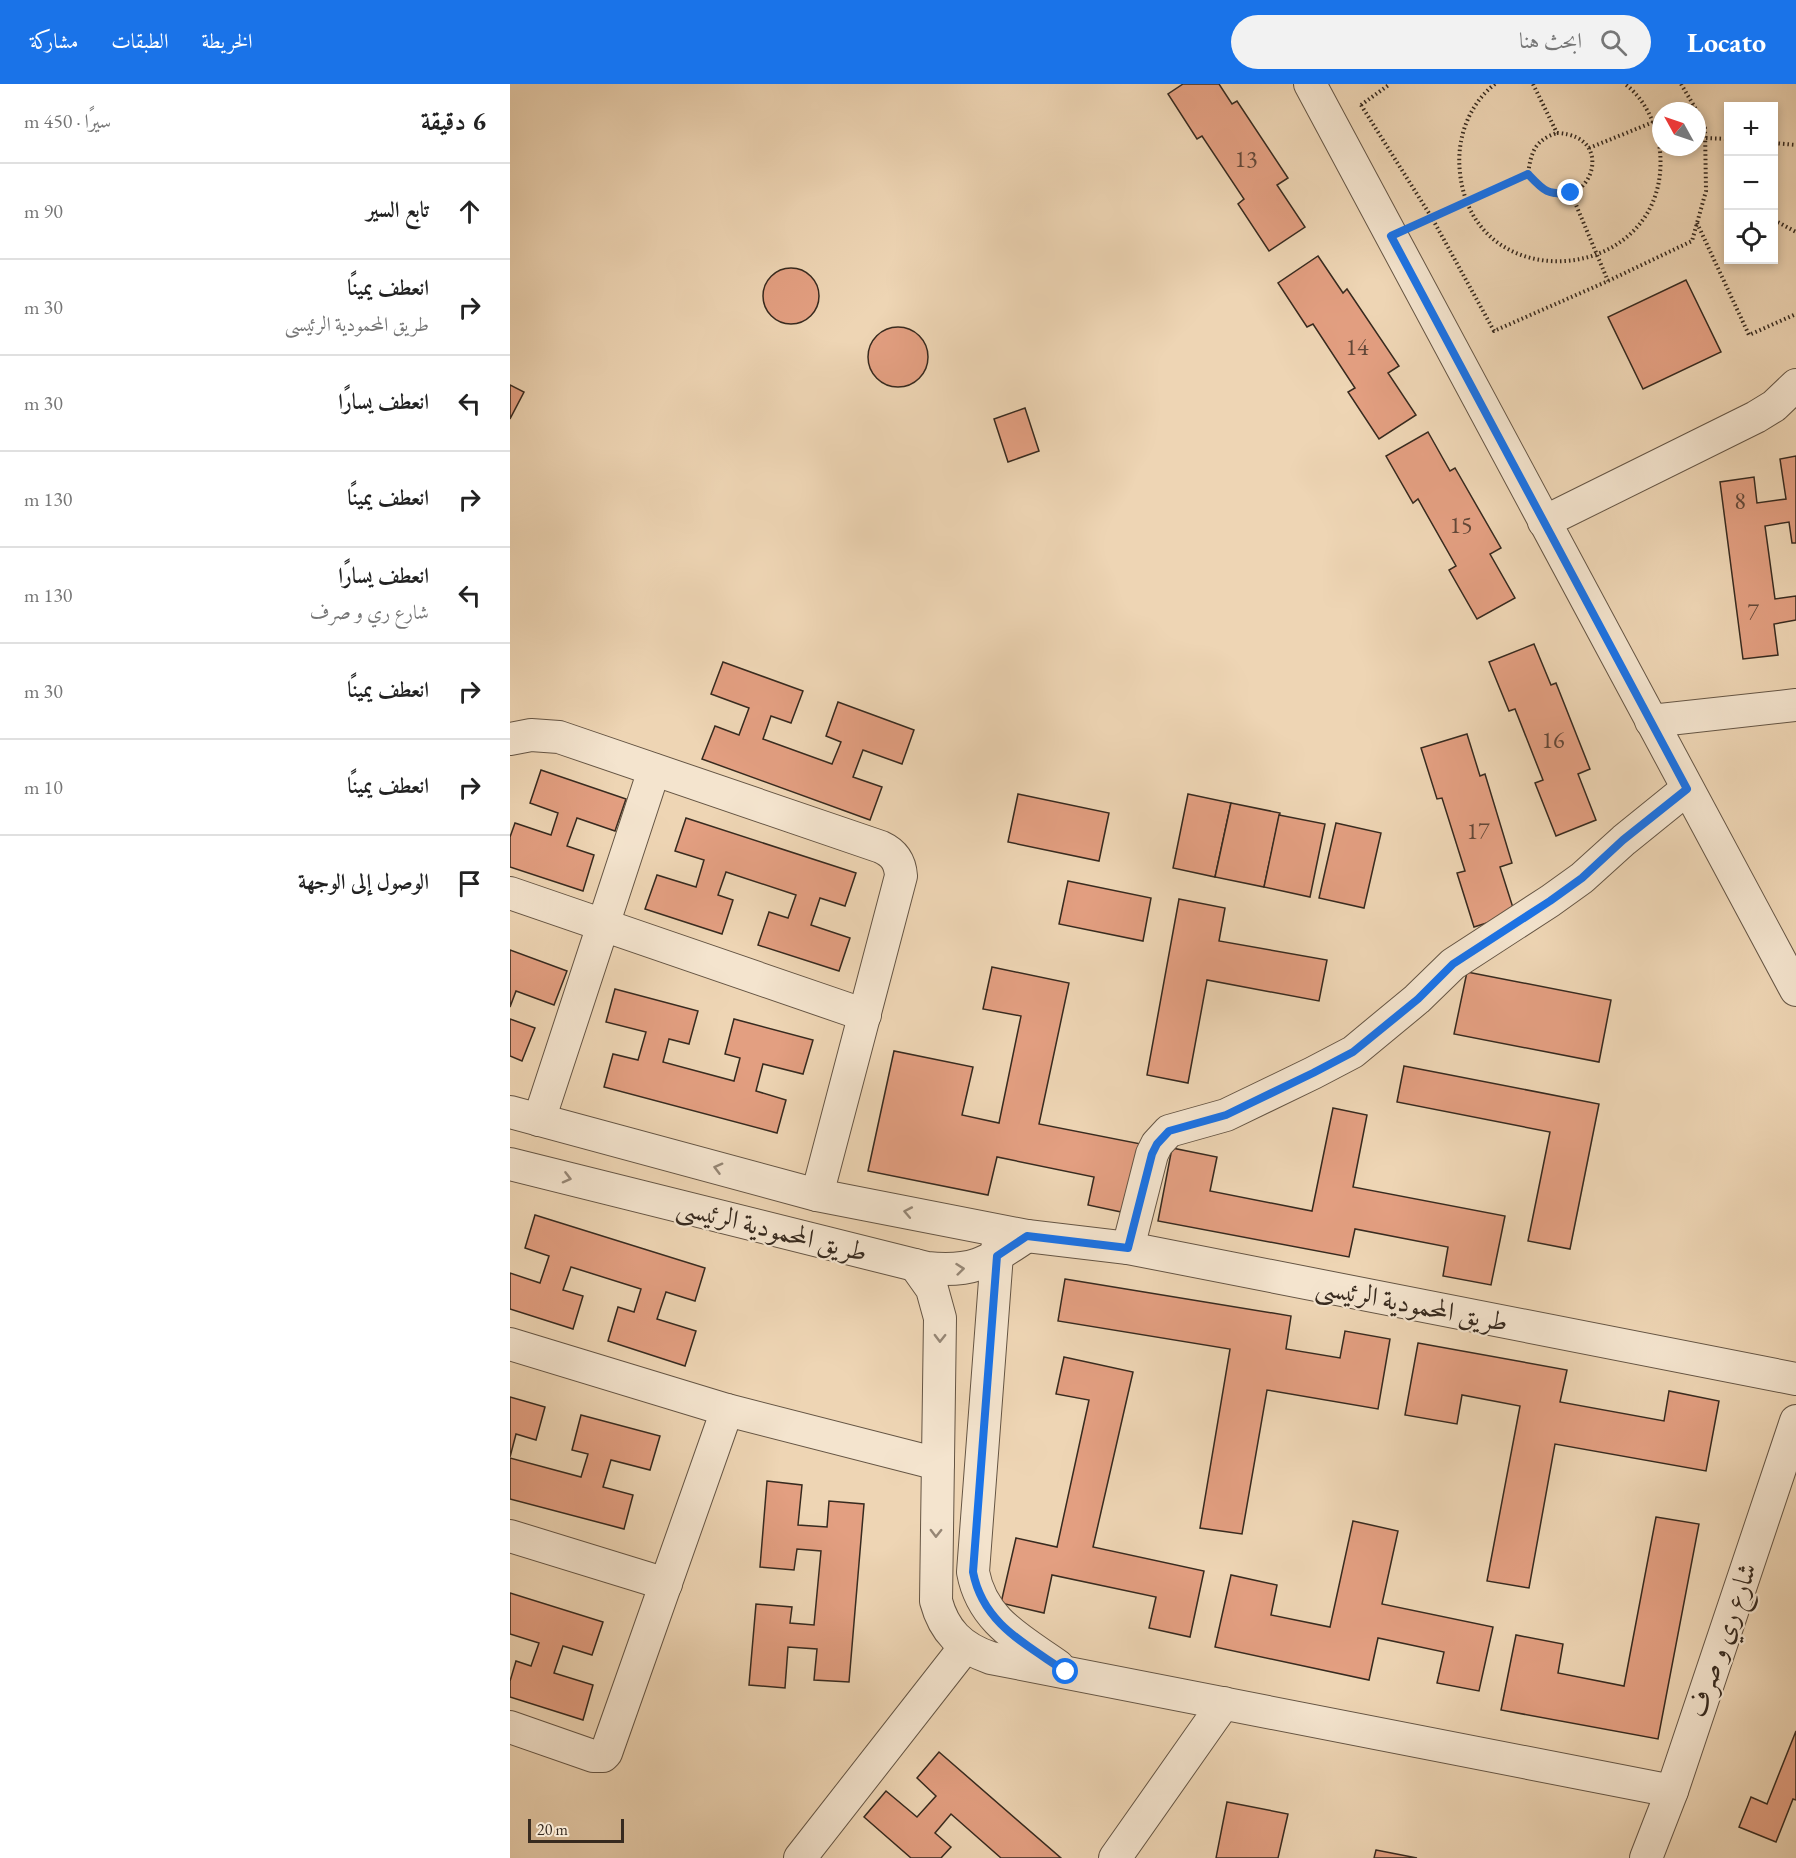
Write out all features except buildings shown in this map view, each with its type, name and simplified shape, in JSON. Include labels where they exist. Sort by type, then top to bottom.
[{"type":"street","points":[[1310,84],[1796,990]]},
{"type":"street","points":[[1544,522],[1756,417],[1774,406],[1796,385]]},
{"type":"street","points":[[1651,721],[1796,705]]},
{"type":"street","points":[[510,739],[531,735],[559,737],[881,847],[890,851],[896,858],[901,876],[817,1195]]},
{"type":"street","points":[[524,1116],[603,925],[654,770]]},
{"type":"street","points":[[1128,1248],[1152,1154],[1157,1144],[1169,1131],[1226,1115],[1353,1052],[1418,999],[1453,964],[1582,878],[1623,840],[1687,789]]},
{"type":"street","points":[[510,893],[865,1015]]},
{"type":"street","name":"طريق المحمودية الرئيسى","points":[[524,1116],[817,1195],[1007,1241],[1128,1248],[1796,1379]]},
{"type":"street","name":"طريق المحمودية الرئيسى","points":[[511,1169],[927,1268],[957,1270],[985,1263],[1007,1241]]},
{"type":"street","points":[[1007,1241],[973,1572],[981,1599],[997,1621],[1066,1672]]},
{"type":"street","points":[[915,1265],[932,1290],[940,1318],[936,1600],[946,1627],[965,1647],[991,1658],[1672,1791]]},
{"type":"street","points":[[510,1344],[727,1410],[938,1464]]},
{"type":"street","points":[[510,1727],[593,1756],[603,1756],[606,1753],[727,1410]]},
{"type":"street","name":"شارع ري و صرف","points":[[1646,1858],[1672,1791],[1796,1421]]},
{"type":"street","points":[[510,1536],[666,1584]]},
{"type":"street","points":[[816,1852],[965,1647]]},
{"type":"street","points":[[1115,1858],[1224,1703]]},
{"type":"path","points":[[1361,105],[1390,84]]},
{"type":"path","points":[[1495,84],[1476,104],[1466,122],[1460,142],[1458,162],[1461,183],[1476,219],[1489,234],[1504,246],[1521,255],[1540,261],[1559,263],[1578,261],[1615,246],[1643,218],[1653,200],[1659,181],[1660,156]]},
{"type":"path","points":[[1533,84],[1557,133]]},
{"type":"path","points":[[1625,84],[1643,103],[1652,120]]},
{"type":"path","points":[[1681,84],[1692,102]]},
{"type":"path","points":[[1357,98],[1432,218],[1494,331],[1692,241],[1706,191],[1706,156]]},
{"type":"path","points":[[1589,148],[1652,122]]},
{"type":"path","points":[[1569,133],[1589,148],[1593,159],[1592,172],[1586,184],[1571,193],[1553,195],[1542,189],[1528,174],[1530,156],[1545,136],[1569,133]]},
{"type":"path","points":[[1706,138],[1724,139]]},
{"type":"path","points":[[1778,143],[1796,145]]},
{"type":"path","points":[[1391,236],[1528,174]]},
{"type":"path","points":[[1571,193],[1608,281]]},
{"type":"path","points":[[1697,222],[1749,335],[1796,314]]},
{"type":"path","points":[[1778,223],[1796,232]]},
{"type":"route","points":[[1066,1672],[997,1621],[981,1599],[973,1572],[997,1256],[1027,1236],[1128,1248],[1152,1154],[1157,1144],[1169,1131],[1226,1115],[1353,1052],[1418,999],[1453,964],[1582,878],[1623,840],[1687,789],[1391,236],[1528,174],[1542,189],[1553,195],[1571,193]]}]
